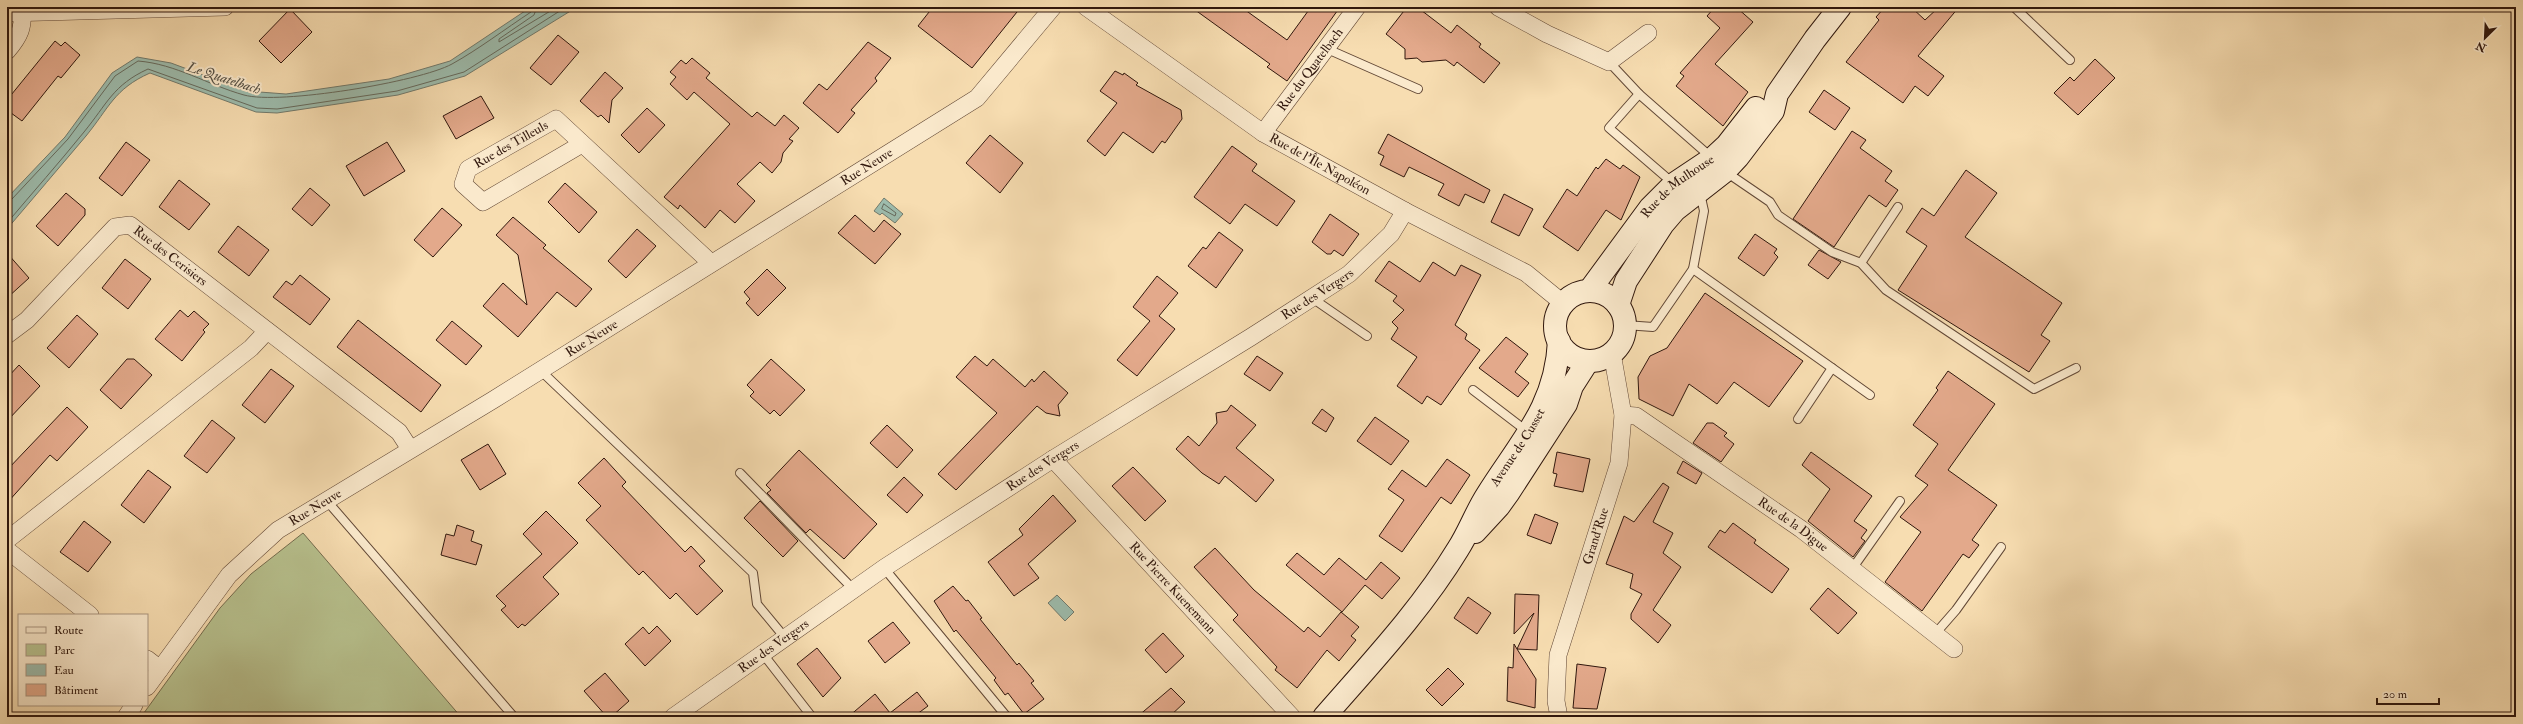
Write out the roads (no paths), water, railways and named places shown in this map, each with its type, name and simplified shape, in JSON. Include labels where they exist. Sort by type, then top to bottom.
[{"type":"main road","name":"Rue de Mulhouse","points":[[1618,305],[1626,281],[1651,241],[1675,210],[1699,190],[1719,165],[1773,110],[1777,94],[1815,39],[1840,7]]},
{"type":"main road","name":"Rue de Mulhouse","points":[[1589,291],[1650,208],[1674,184],[1719,165]]},
{"type":"main road","points":[[1589,291],[1600,292],[1618,305],[1625,325],[1619,346],[1612,353],[1596,360],[1588,360],[1571,354],[1559,341],[1556,322],[1564,304],[1571,297],[1589,291]]},
{"type":"main road","name":"Avenue de Cusset","points":[[1535,437],[1558,366],[1559,341]]},
{"type":"main road","name":"Avenue de Cusset","points":[[1324,717],[1415,612],[1459,548],[1486,496],[1535,437],[1566,404],[1572,386],[1588,360]]},
{"type":"street","points":[[7,51],[20,35],[17,11],[225,7]]},
{"type":"street","name":"Rue Neuve","points":[[148,683],[153,664],[229,575],[278,530],[540,370],[977,98],[1053,7]]},
{"type":"street","name":"Rue de l'Île Napoléon","points":[[1086,7],[1263,133],[1405,211],[1526,273],[1564,304]]},
{"type":"street","name":"Rue du Quatelbach","points":[[1263,133],[1357,7]]},
{"type":"street","points":[[1498,7],[1547,34],[1608,62],[1648,33]]},
{"type":"street","name":"Rue des Tilleuls","points":[[582,144],[483,202],[463,184],[468,169],[556,119],[711,263]]},
{"type":"street","name":"Rue des Vergers","points":[[673,717],[786,639],[884,568],[1053,459],[1350,274],[1391,234],[1405,211]]},
{"type":"street","name":"Rue des Cerisiers","points":[[7,335],[27,320],[115,227],[130,225],[399,432],[410,449]]},
{"type":"street","points":[[7,540],[251,348],[267,331]]},
{"type":"street","name":"Grand'Rue","points":[[1559,717],[1556,701],[1558,655],[1619,464],[1623,415],[1612,353]]},
{"type":"street","name":"Rue de la Digue","points":[[1623,415],[1636,416],[1801,529],[1954,649]]},
{"type":"street","name":"Rue Pierre Kuenemann","points":[[1053,459],[1292,717]]},
{"type":"street","points":[[7,550],[89,614]]},
{"type":"street","points":[[126,717],[133,706]]},
{"type":"lane","points":[[2014,7],[2070,60]]},
{"type":"lane","points":[[1326,48],[1418,89]]},
{"type":"lane","points":[[1608,62],[1639,94],[1719,165],[1770,202],[1778,215],[1832,252],[1861,263],[1886,290],[2034,389],[2076,368]]},
{"type":"lane","points":[[1639,94],[1609,128],[1674,184]]},
{"type":"lane","points":[[1625,325],[1653,327],[1693,269],[1704,211],[1699,190]]},
{"type":"lane","points":[[1861,263],[1898,207]]},
{"type":"lane","points":[[1693,269],[1870,395]]},
{"type":"lane","points":[[1312,298],[1367,336]]},
{"type":"lane","points":[[1798,419],[1832,368]]},
{"type":"lane","points":[[540,370],[753,573],[757,604],[786,639]]},
{"type":"lane","points":[[1473,390],[1535,437]]},
{"type":"lane","points":[[740,473],[855,590]]},
{"type":"lane","points":[[327,501],[514,717]]},
{"type":"lane","points":[[1852,569],[1900,501]]},
{"type":"lane","points":[[1935,634],[1956,610],[2001,547]]},
{"type":"lane","points":[[884,568],[1007,717]]},
{"type":"lane","points":[[763,654],[812,717]]},
{"type":"water","points":[[531,7],[577,7],[465,76],[398,95],[277,113],[256,112],[150,73],[128,86],[113,100],[86,136],[7,229],[7,198],[65,137],[112,73],[137,57],[171,63],[246,91],[286,94],[389,79],[450,61]]},
{"type":"water","points":[[884,198],[903,214],[895,223],[882,213],[880,215],[874,211]]},
{"type":"water","points":[[1057,595],[1074,612],[1065,621],[1048,603]]},
{"type":"water label","name":"Le Quatelbach","points":[[224,78]]}]
